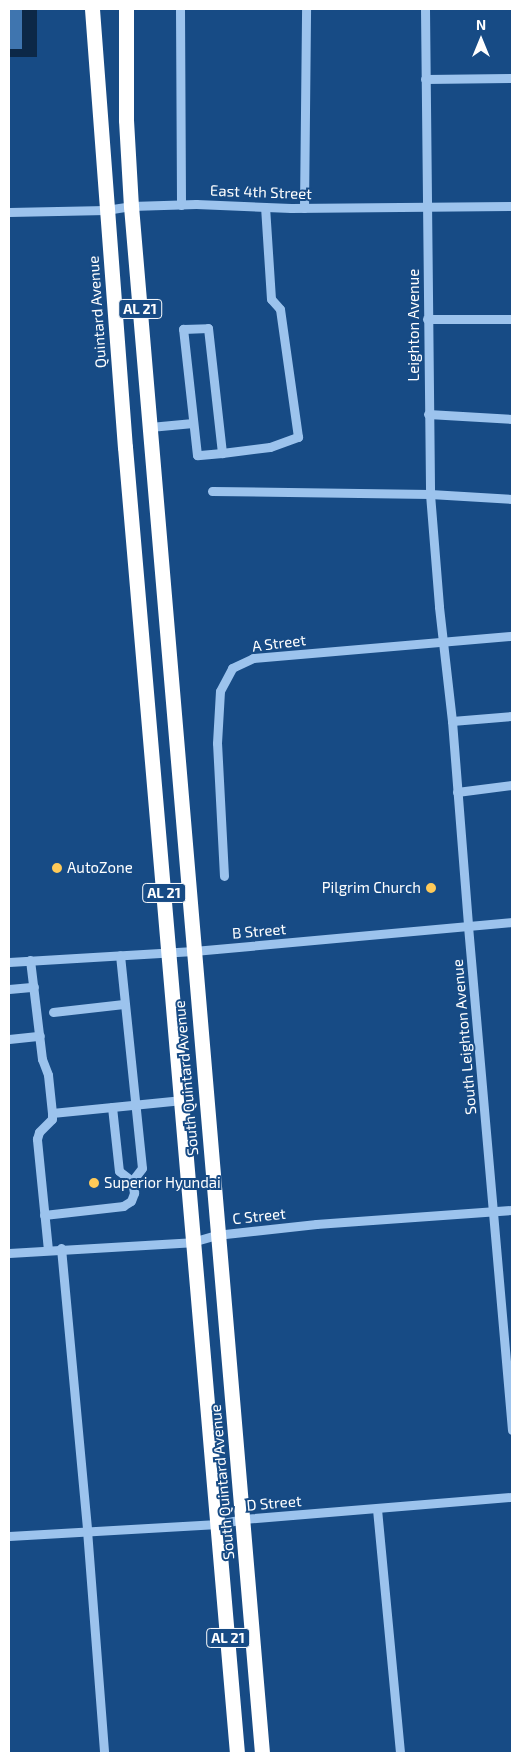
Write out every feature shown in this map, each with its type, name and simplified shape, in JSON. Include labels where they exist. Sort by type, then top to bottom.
[{"type":"highway","name":"Quintard Avenue","points":[[92,9],[106,210],[139,612]]},
{"type":"highway","name":"AL 21","points":[[126,9],[126,120],[131,206],[150,427]]},
{"type":"highway","name":"South Quintard Avenue","points":[[150,427],[216,1235],[243,1518],[262,1753]]},
{"type":"highway","name":"South Quintard Avenue","points":[[139,612],[237,1753]]},
{"type":"street","points":[[180,9],[181,204]]},
{"type":"street","points":[[304,208],[306,9]]},
{"type":"street","name":"Leighton Avenue","points":[[425,9],[430,494],[439,607],[444,641]]},
{"type":"street","points":[[426,78],[512,78]]},
{"type":"street","name":"East 4th Street","points":[[9,212],[106,210],[131,206],[181,204],[304,208],[512,206]]},
{"type":"street","points":[[222,453],[208,328],[184,330],[197,455],[222,453],[270,447],[298,437],[280,309],[271,300],[265,207]]},
{"type":"street","points":[[427,319],[512,318]]},
{"type":"street","points":[[428,414],[512,419]]},
{"type":"street","points":[[150,427],[193,423]]},
{"type":"street","points":[[212,491],[430,494],[512,499]]},
{"type":"street","name":"A Street","points":[[224,876],[217,743],[220,691],[232,668],[253,658],[512,636]]},
{"type":"street","name":"South Leighton Avenue","points":[[444,641],[512,1430]]},
{"type":"street","points":[[452,721],[512,716]]},
{"type":"street","points":[[457,792],[512,785]]},
{"type":"street","name":"B Street","points":[[9,962],[167,951],[194,951],[512,922]]},
{"type":"street","points":[[120,955],[142,1168],[132,1180]]},
{"type":"street","points":[[30,960],[52,1113],[52,1119],[39,1132],[37,1139],[48,1250]]},
{"type":"street","points":[[9,989],[34,986]]},
{"type":"street","points":[[53,1012],[124,1004]]},
{"type":"street","points":[[9,1039],[40,1036]]},
{"type":"street","points":[[52,1113],[182,1100]]},
{"type":"street","points":[[44,1215],[123,1206],[131,1201],[134,1193],[132,1180],[119,1171],[112,1107]]},
{"type":"street","name":"C Street","points":[[9,1253],[61,1248],[192,1242],[216,1235],[316,1224],[512,1210]]},
{"type":"street","points":[[61,1248],[87,1530],[104,1753]]},
{"type":"street","name":"D Street","points":[[9,1536],[87,1530],[218,1524],[243,1518],[512,1496]]},
{"type":"street","points":[[376,1508],[400,1753]]},
{"type":"building","points":[[9,9],[22,9],[22,49],[9,49]]},
{"type":"place","name":"AutoZone","points":[[57,868]]},
{"type":"place","name":"Pilgrim Church","points":[[431,888]]},
{"type":"place","name":"Superior Hyundai","points":[[94,1183]]}]
